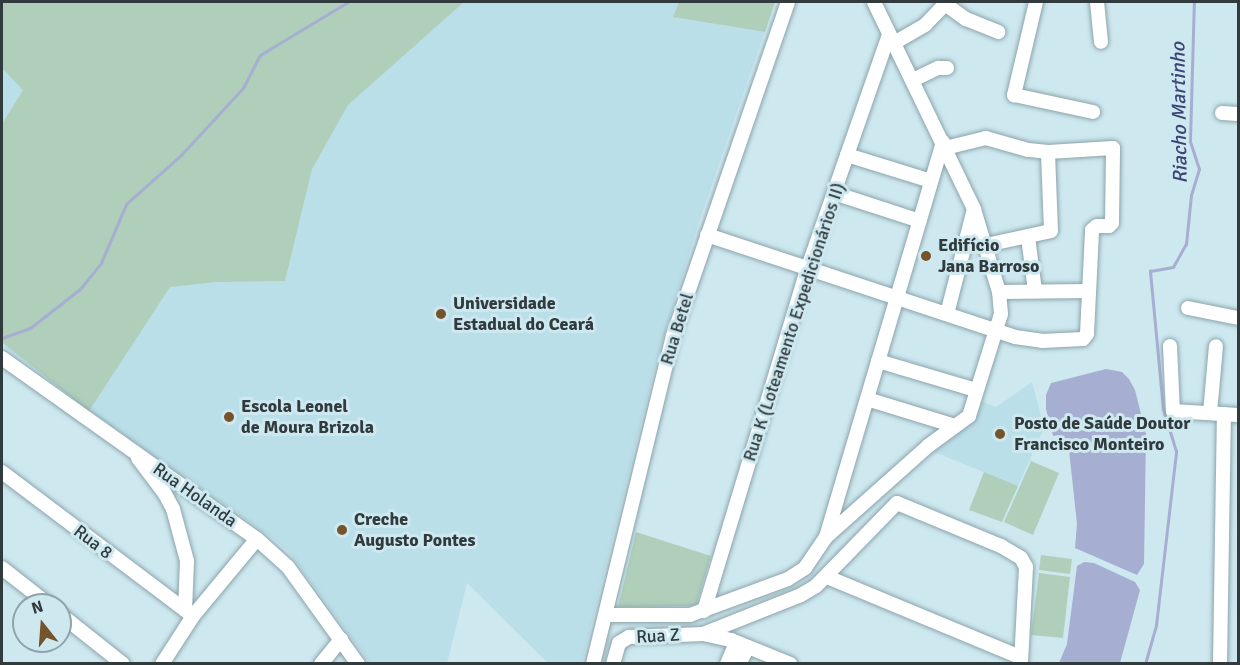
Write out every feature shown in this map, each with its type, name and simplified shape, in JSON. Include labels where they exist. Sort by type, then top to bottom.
[{"type":"street","name":"Rua Betel","points":[[593,663],[673,336],[788,2]]},
{"type":"street","points":[[826,537],[928,446],[969,416],[1001,314],[999,292],[974,209],[874,2]]},
{"type":"street","points":[[1036,2],[1014,95],[1093,112]]},
{"type":"street","points":[[1097,2],[1101,42]]},
{"type":"street","points":[[892,39],[926,25],[946,3],[966,19],[999,32]]},
{"type":"street","name":"Rua K (Loteamento Expedicionários II)","points":[[704,611],[807,270],[847,155],[892,39]]},
{"type":"street","points":[[913,80],[938,68],[947,68]]},
{"type":"street","points":[[1222,113],[1239,114]]},
{"type":"street","points":[[707,236],[1034,341],[1083,339],[1087,334],[1092,230],[1095,227],[1109,226],[1112,223],[1113,148],[1048,152],[1028,150],[986,138],[944,145]]},
{"type":"street","points":[[605,615],[690,615],[795,575],[813,558],[826,537],[944,145]]},
{"type":"street","points":[[986,245],[1051,231],[1048,152]]},
{"type":"street","points":[[847,155],[932,181]]},
{"type":"street","points":[[834,193],[920,221]]},
{"type":"street","points":[[947,314],[974,209]]},
{"type":"street","points":[[1028,237],[1035,291]]},
{"type":"street","points":[[999,292],[1089,291]]},
{"type":"street","points":[[1188,308],[1239,318]]},
{"type":"street","points":[[1170,346],[1173,411],[1224,414]]},
{"type":"street","points":[[1216,346],[1224,414],[1220,663]]},
{"type":"street","name":"Rua Holanda","points":[[2,358],[257,538],[288,567],[358,663]]},
{"type":"street","points":[[878,361],[976,390]]},
{"type":"street","points":[[867,399],[955,426]]},
{"type":"street","points":[[134,452],[173,509],[187,561],[189,613]]},
{"type":"street","points":[[1224,470],[1239,470]]},
{"type":"street","name":"Rua 8","points":[[2,472],[189,613]]},
{"type":"street","points":[[703,634],[801,595],[826,577],[891,506],[897,503],[1001,546],[1021,558],[1026,567],[1021,660],[826,577]]},
{"type":"street","points":[[162,663],[189,613],[257,538]]},
{"type":"street","points":[[2,568],[34,593]]},
{"type":"street","points":[[739,618],[739,663]]},
{"type":"street","points":[[72,623],[123,663]]},
{"type":"street","points":[[703,634],[790,663]]},
{"type":"street","name":"Rua Z","points":[[613,663],[617,647],[629,637],[703,634]]},
{"type":"street","points":[[321,663],[341,639]]},
{"type":"street","points":[[727,663],[738,644]]},
{"type":"shaded area","name":"Universidade Estadual do Ceará","points":[[2,2],[775,2],[700,219],[656,362],[582,663],[548,663],[467,583],[447,663],[370,663],[288,551],[89,411],[5,347],[2,342]]},
{"type":"shaded area","points":[[1106,369],[1122,372],[1129,379],[1135,390],[1146,434],[1144,564],[1137,575],[1075,548],[1077,524],[1069,450],[1059,435],[1053,436],[1046,409],[1046,395],[1051,383]]},
{"type":"shaded area","name":"Posto de Saúde Doutor Francisco Monteiro","points":[[1032,382],[1044,428],[1018,486],[934,452],[973,422],[983,402],[996,407]]},
{"type":"shaded area","points":[[1084,562],[1094,563],[1135,582],[1140,590],[1120,663],[1059,663],[1067,644],[1077,566]]},
{"type":"green space","points":[[2,2],[464,2],[348,105],[312,169],[285,281],[216,282],[170,287],[89,411],[2,342],[2,124],[23,90],[2,68]]},
{"type":"green space","points":[[679,2],[775,2],[765,32],[673,17]]},
{"type":"green space","points":[[1031,461],[1059,473],[1033,535],[1004,522]]},
{"type":"green space","points":[[984,472],[1018,486],[1002,522],[969,510]]},
{"type":"green space","points":[[636,532],[711,556],[696,606],[618,607]]},
{"type":"green space","points":[[1041,555],[1072,559],[1070,574],[1039,570]]},
{"type":"green space","points":[[1039,573],[1070,577],[1063,638],[1031,635]]},
{"type":"waterway","points":[[2,338],[30,328],[80,289],[101,263],[126,204],[182,154],[243,88],[260,55],[348,2]]},
{"type":"waterway","name":"Riacho Martinho","points":[[1145,664],[1156,625],[1176,451],[1163,409],[1150,271],[1173,267],[1186,244],[1191,195],[1199,169],[1190,141],[1194,2]]},
{"type":"place","name":"Edifício Jana Barroso","points":[[926,256]]},
{"type":"place","name":"Universidade Estadual do Ceará","points":[[441,314]]},
{"type":"place","name":"Escola Leonel de Moura Brizola","points":[[229,417]]},
{"type":"place","name":"Posto de Saúde Doutor Francisco Monteiro","points":[[1000,434]]},
{"type":"place","name":"Creche Augusto Pontes","points":[[342,530]]}]
